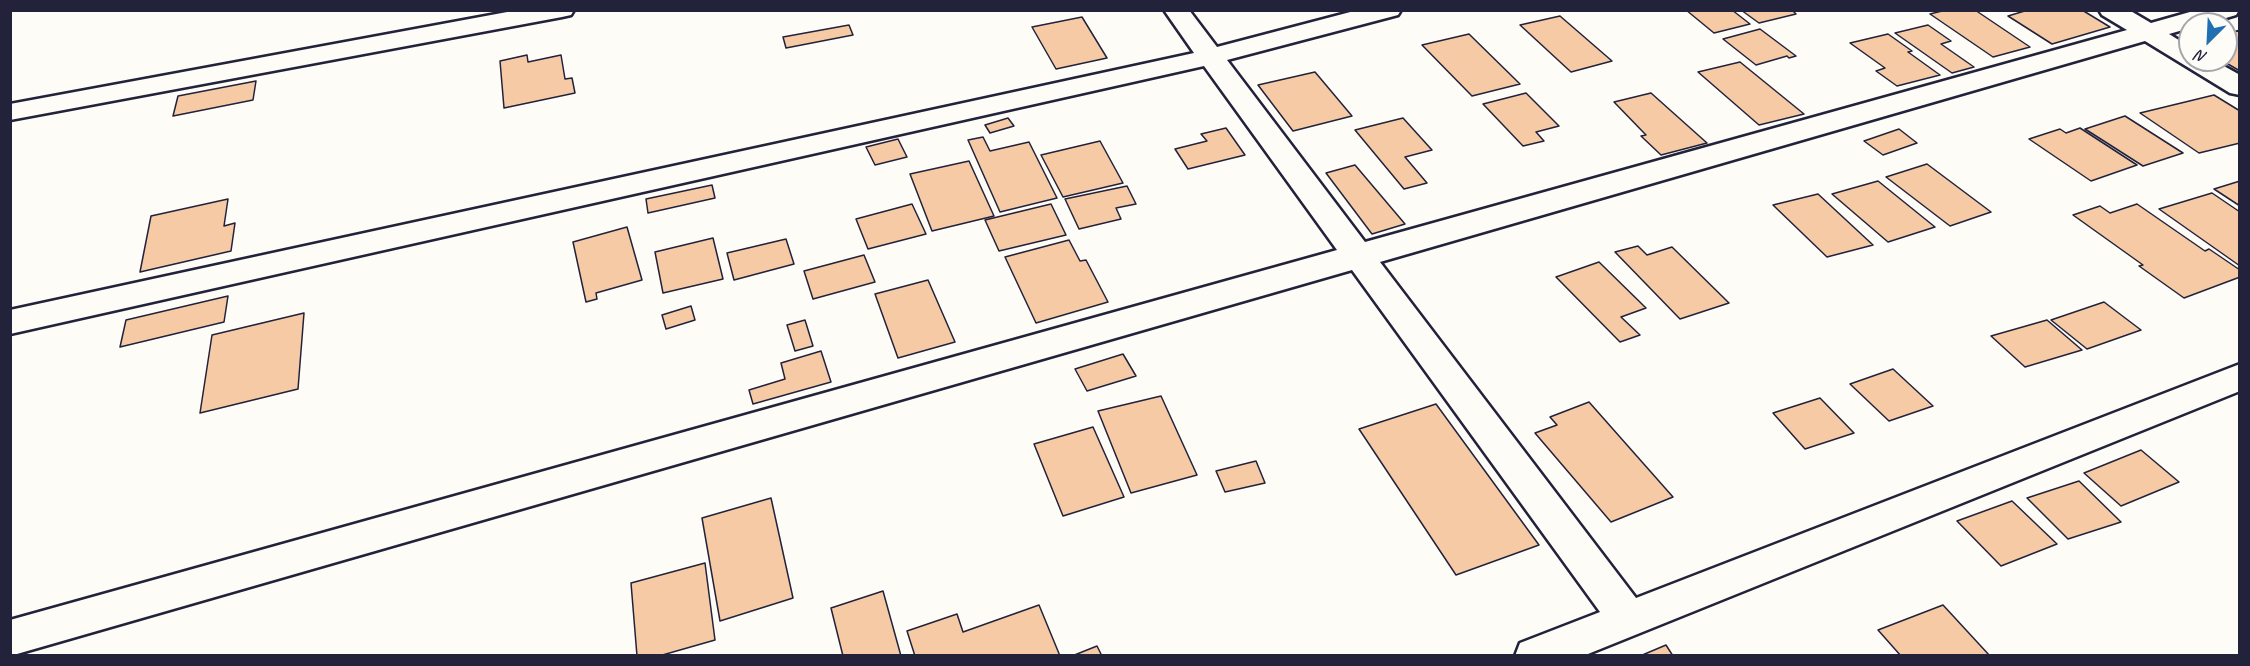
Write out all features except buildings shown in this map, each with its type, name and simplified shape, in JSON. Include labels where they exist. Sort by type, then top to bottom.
[{"type":"street","points":[[10,112],[562,10]]},
{"type":"street","points":[[1176,10],[1629,620]]},
{"type":"street","points":[[10,322],[1210,57],[1389,10]]},
{"type":"street","points":[[2111,10],[2178,51]]},
{"type":"street","points":[[10,638],[2227,10]]},
{"type":"street","points":[[2214,72],[2240,87]]},
{"type":"street","points":[[1535,656],[2240,377]]}]
